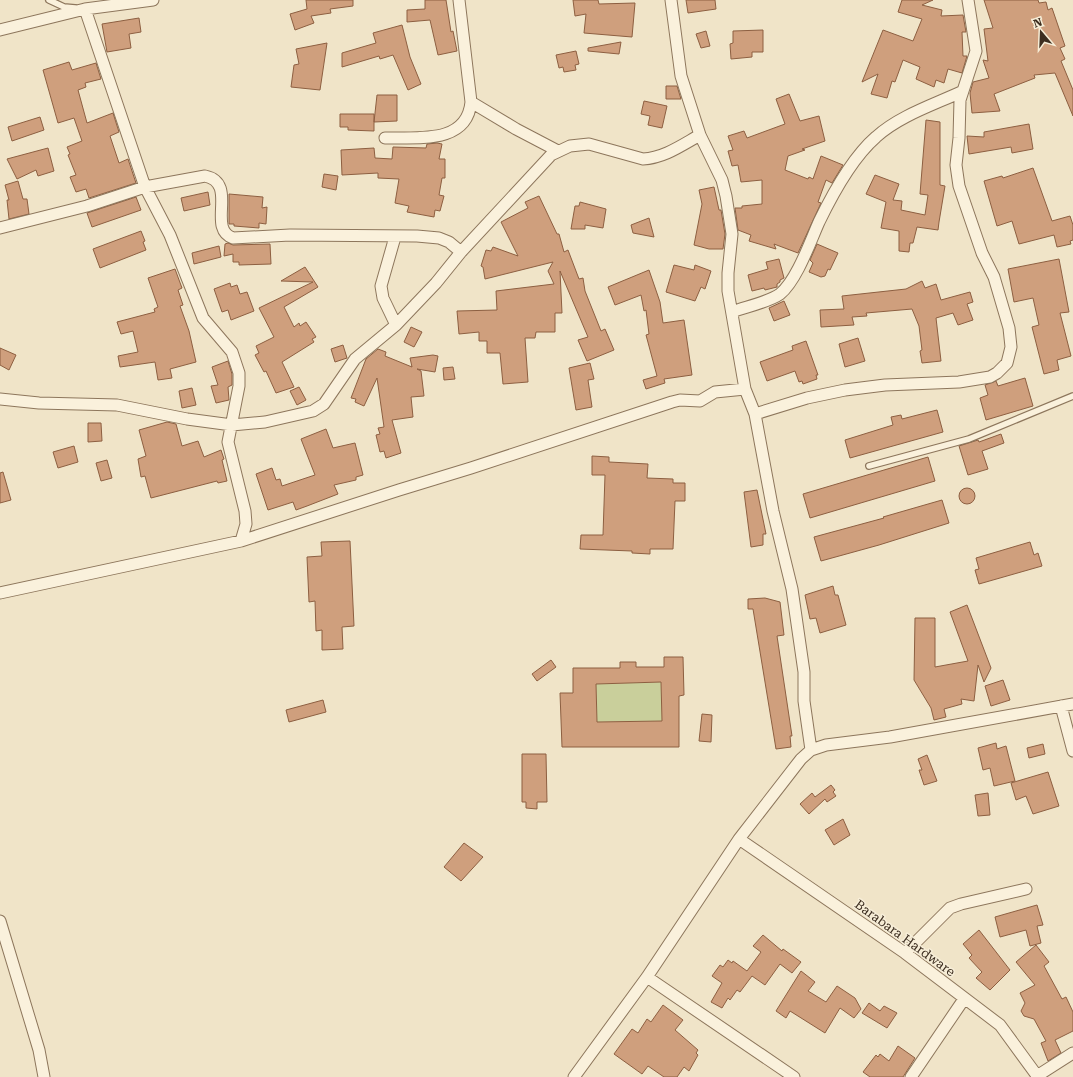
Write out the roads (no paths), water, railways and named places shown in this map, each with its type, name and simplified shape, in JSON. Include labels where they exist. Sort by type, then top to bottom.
[{"type":"street","points":[[0,30],[85,9],[153,0]]},
{"type":"street","points":[[385,138],[430,137],[452,132],[463,123],[470,110],[471,102],[459,0]]},
{"type":"street","points":[[671,0],[681,76],[700,135],[722,180],[726,196],[732,234],[728,273],[728,291],[745,389],[755,414],[773,511],[792,590],[804,672],[804,701],[811,750]]},
{"type":"street","points":[[755,414],[807,398],[845,390],[886,385],[959,382],[990,377],[997,373],[1007,363],[1011,347],[1009,328],[994,276],[982,253],[959,186],[956,165],[961,92],[976,51],[968,0]]},
{"type":"street","points":[[85,9],[145,186],[170,235],[203,318],[208,326],[228,346],[236,360],[239,373],[238,386],[232,425],[229,434],[228,448],[245,512],[246,524],[241,541]]},
{"type":"street","points":[[732,312],[780,294],[803,259],[820,221],[836,191],[858,157],[875,137],[893,124],[961,92]]},
{"type":"street","points":[[471,102],[516,129],[558,151]]},
{"type":"street","points":[[0,399],[39,403],[117,405],[174,417],[232,425],[265,422],[314,411],[324,404],[355,359],[396,325],[544,161],[558,151],[577,144],[588,144],[643,159],[652,159],[669,152],[700,135]]},
{"type":"street","points":[[0,228],[87,206],[145,186],[205,176],[214,178],[218,183],[221,194],[222,229],[226,235],[233,238],[290,235],[439,238],[449,242],[461,252]]},
{"type":"street","points":[[395,237],[381,286],[383,298],[396,325]]},
{"type":"street","points":[[0,593],[241,541],[672,402],[680,400],[700,401],[715,392],[745,389]]},
{"type":"street","points":[[574,1077],[647,977],[739,839],[801,759],[811,750],[826,745],[872,740],[1073,704]]},
{"type":"street","points":[[1061,706],[1073,751]]},
{"type":"street","name":"Barabara Hardware","points":[[739,839],[905,952],[964,999],[1000,1025],[1037,1076]]},
{"type":"street","points":[[905,952],[950,908],[961,904],[1026,889]]},
{"type":"street","points":[[0,921],[39,1050],[44,1077]]},
{"type":"street","points":[[647,977],[794,1077]]},
{"type":"street","points":[[911,1077],[964,999]]},
{"type":"street","points":[[1037,1076],[1073,1053]]},
{"type":"lane","points":[[49,0],[64,7],[85,9]]},
{"type":"lane","points":[[869,466],[969,439],[1073,396]]}]
